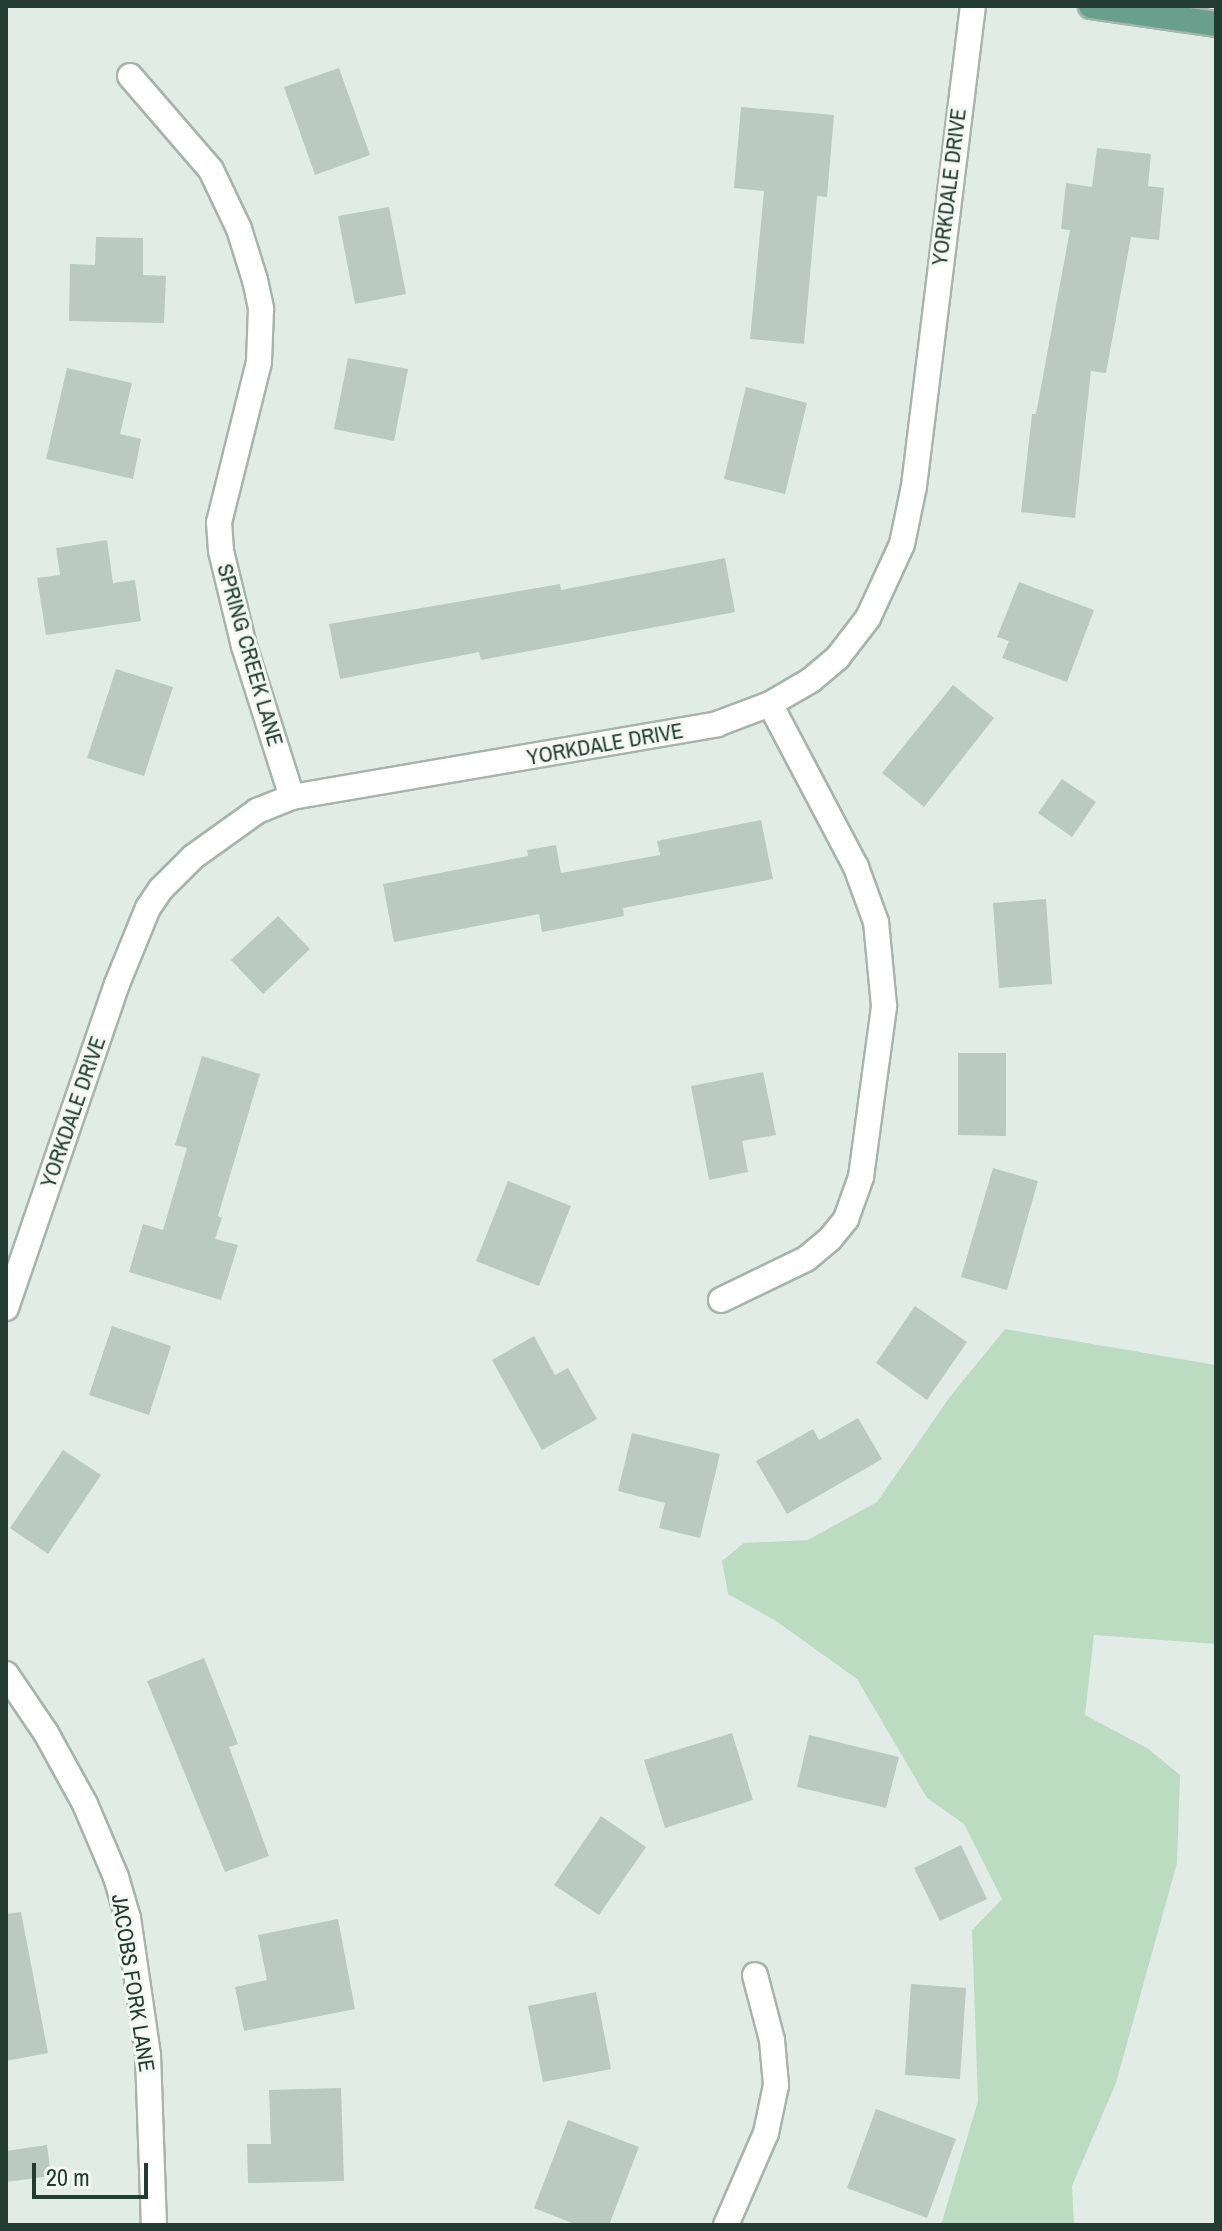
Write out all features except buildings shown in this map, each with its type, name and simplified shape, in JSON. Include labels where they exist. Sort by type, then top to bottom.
[{"type":"main road","points":[[1091,6],[1216,24]]},
{"type":"street","name":"YORKDALE DRIVE","points":[[6,1308],[117,984],[148,908],[161,889],[193,857],[257,811],[292,797],[717,724],[770,704],[811,680],[838,657],[868,618],[902,544],[914,486],[973,6]]},
{"type":"street","name":"SPRING CREEK LANE","points":[[130,76],[211,170],[239,229],[255,280],[261,309],[259,362],[219,522],[220,537],[244,646],[292,797]]},
{"type":"street","points":[[721,1300],[806,1259],[830,1239],[846,1219],[861,1177],[884,1006],[876,922],[856,867],[770,704]]},
{"type":"street","name":"JACOBS FORK LANE","points":[[6,1674],[46,1733],[85,1804],[116,1877],[128,1918],[148,2055],[154,2225]]},
{"type":"street","points":[[726,2225],[766,2133],[776,2085],[772,2040],[755,1975]]},
{"type":"green space","points":[[1005,1329],[1216,1365],[1216,1644],[1094,1635],[1085,1715],[1147,1748],[1180,1775],[1177,1863],[1116,2083],[1072,2186],[1074,2225],[941,2225],[978,2101],[972,1930],[1002,1899],[964,1824],[927,1798],[857,1679],[776,1621],[728,1594],[722,1561],[744,1543],[808,1540],[877,1502],[949,1398]]}]
